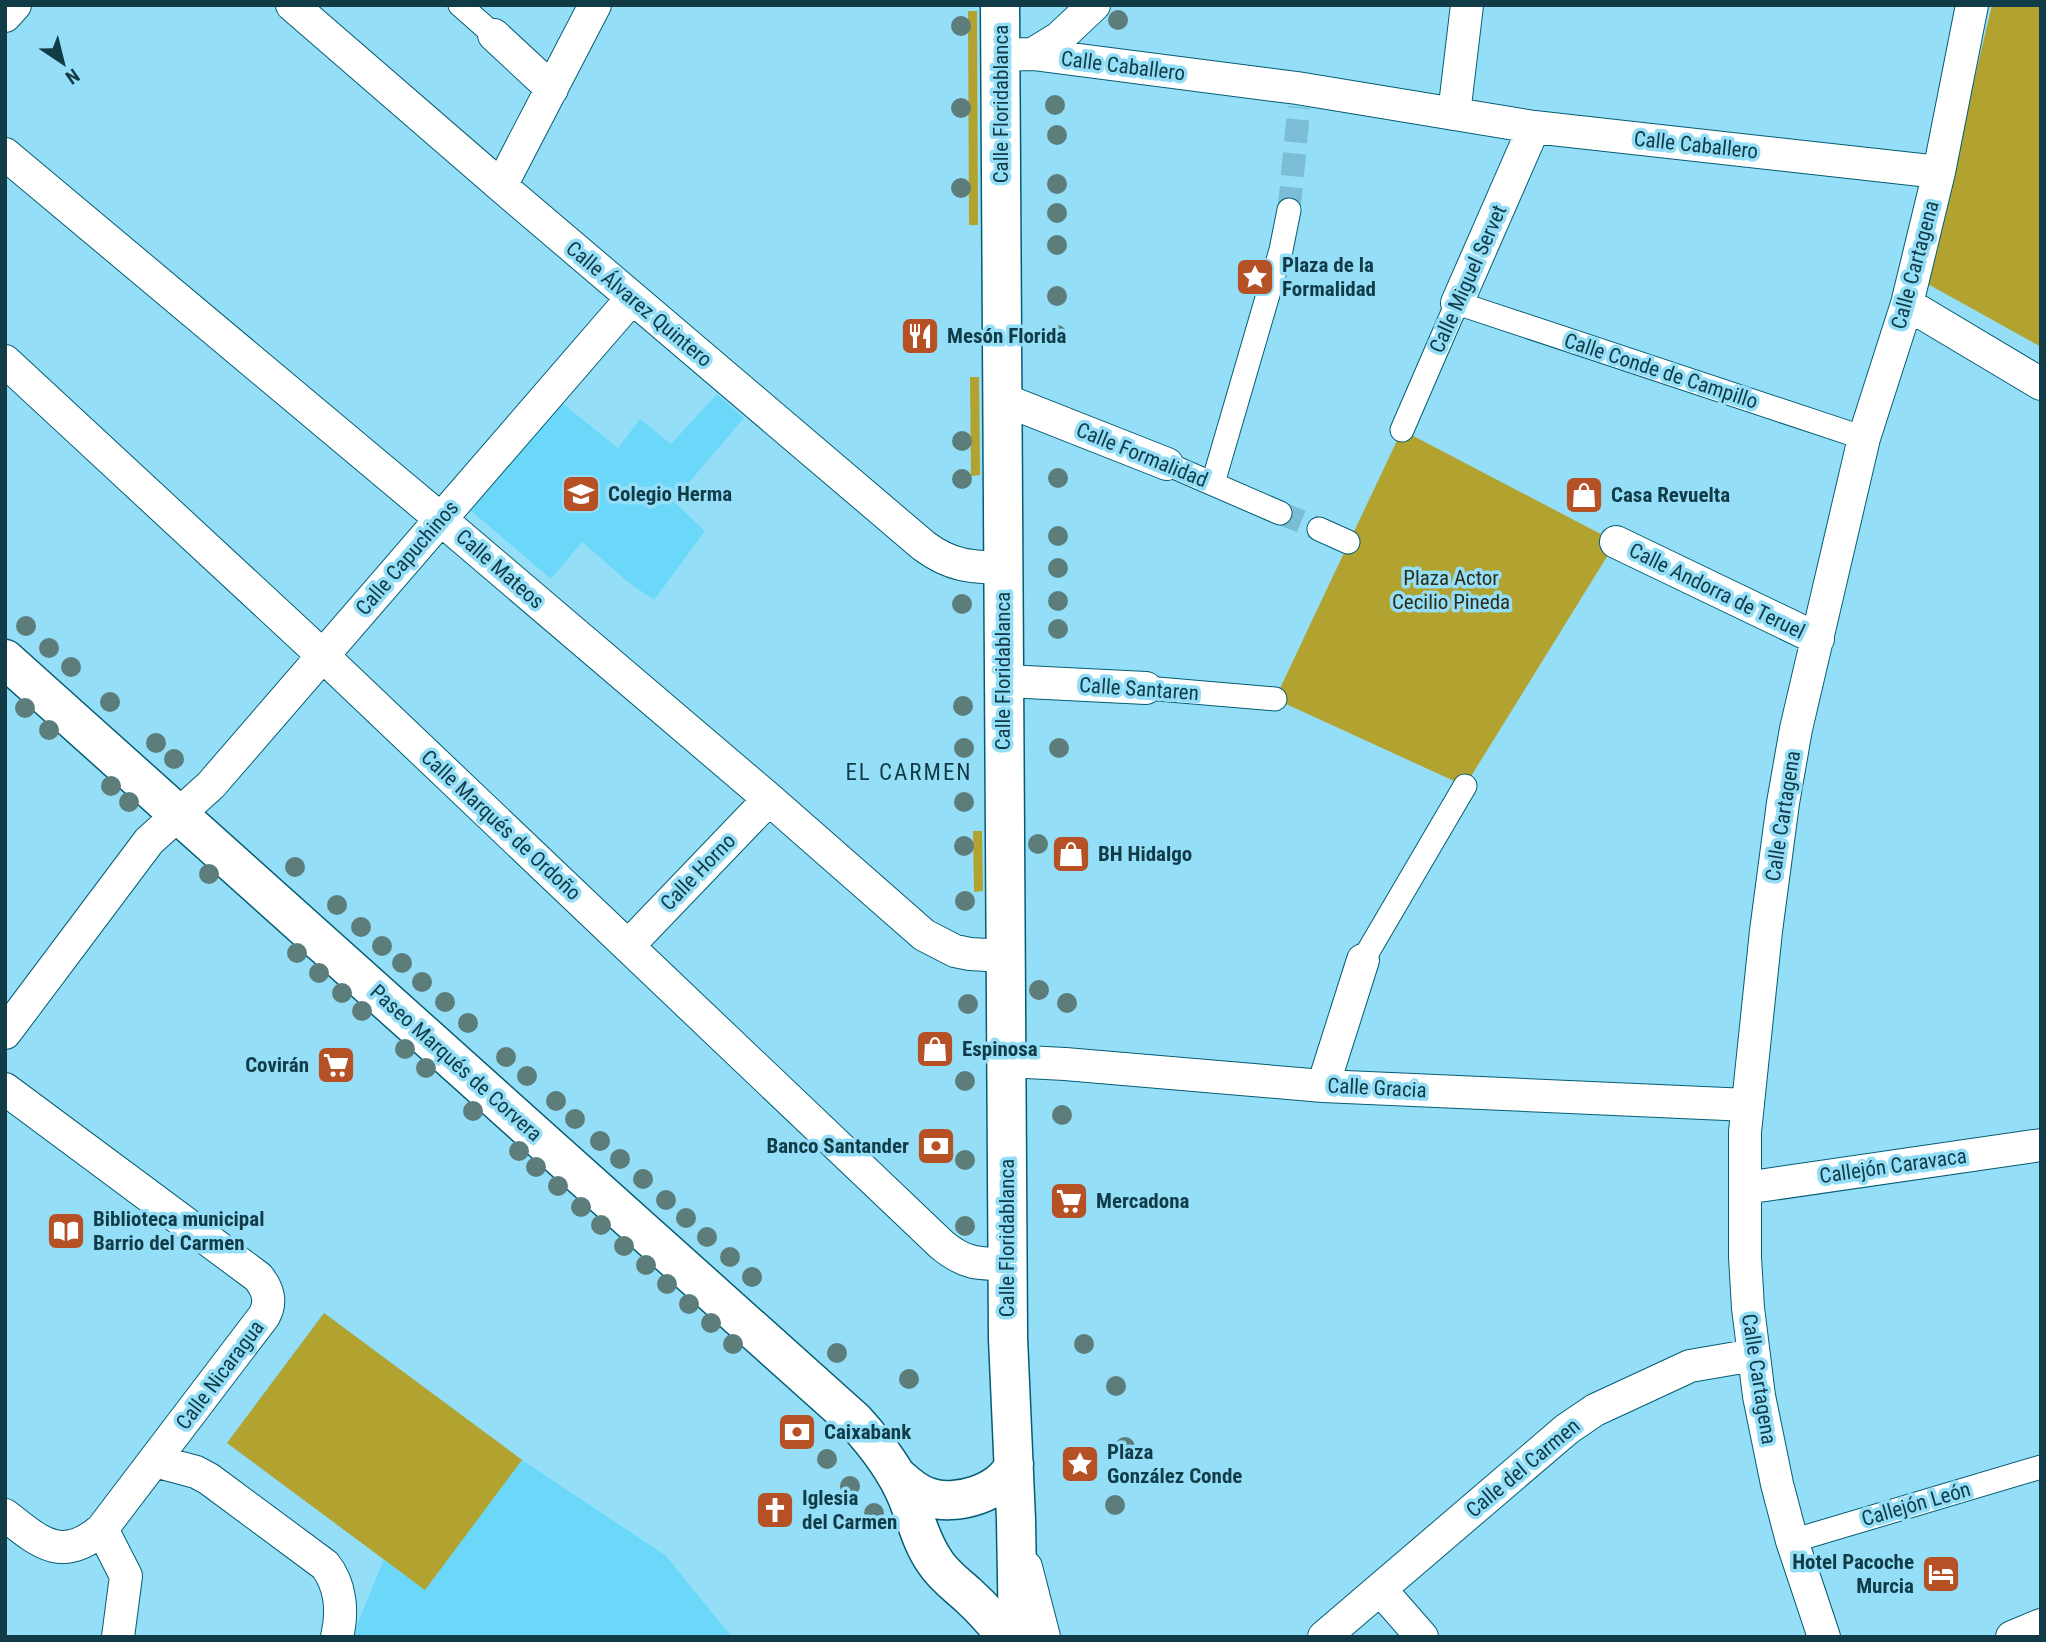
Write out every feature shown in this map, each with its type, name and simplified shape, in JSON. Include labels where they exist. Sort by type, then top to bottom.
[{"type":"main road","name":"Calle Floridablanca","points":[[1000,5],[1017,55],[1002,399],[1007,1264],[1014,1464]]},
{"type":"main road","name":"Paseo Marqués de Corvera","points":[[6,661],[855,1421],[882,1452],[896,1475]]},
{"type":"main road","points":[[896,1475],[913,1490],[929,1498],[958,1500],[992,1489],[1008,1476],[1014,1464]]},
{"type":"main road","points":[[1014,1464],[1018,1637]]},
{"type":"main road","points":[[896,1475],[923,1541],[936,1563],[951,1582],[980,1607],[1006,1637]]},
{"type":"street","points":[[5,16],[15,5]]},
{"type":"street","name":"Calle Álvarez Quintero","points":[[292,5],[935,555],[965,566],[1003,568]]},
{"type":"street","points":[[460,5],[552,89]]},
{"type":"street","points":[[501,186],[595,5]]},
{"type":"street","points":[[1017,55],[1059,38],[1094,5]]},
{"type":"street","points":[[1454,114],[1467,5]]},
{"type":"street","name":"Calle Cartagena","points":[[1824,1637],[1792,1541],[1777,1485],[1759,1396],[1748,1308],[1745,1132],[1766,931],[1796,729],[1864,438],[1907,304],[1939,172],[1972,5]]},
{"type":"street","name":"Calle Caballero","points":[[1017,55],[1298,98],[1939,172]]},
{"type":"street","name":"Calle Miguel Servet","points":[[1402,430],[1534,127]]},
{"type":"street","name":"Calle Mateos","points":[[5,154],[441,519],[924,935],[955,951],[1005,956]]},
{"type":"street","points":[[1213,483],[1281,250],[1289,210]]},
{"type":"street","name":"Calle Capuchinos","points":[[5,1033],[149,841],[211,785],[632,298]]},
{"type":"street","name":"Calle Conde de Campillo","points":[[1457,303],[1864,438]]},
{"type":"street","points":[[1907,304],[2041,384]]},
{"type":"street","name":"Calle Marqués de Ordoño","points":[[5,360],[321,655],[942,1245],[957,1257],[970,1262],[1007,1264]]},
{"type":"street","name":"Calle Formalidad","points":[[1002,399],[1167,464],[1280,513]]},
{"type":"street","points":[[1319,529],[1348,542]]},
{"type":"street","name":"Calle Andorra de Teruel","points":[[1616,542],[1818,639]]},
{"type":"street","name":"Calle Santaren","points":[[1003,681],[1275,698]]},
{"type":"street","points":[[1323,1086],[1363,960],[1465,786]]},
{"type":"street","name":"Calle Horno","points":[[628,946],[769,799]]},
{"type":"street","name":"Calle Gracia","points":[[1006,1061],[1323,1086],[1748,1105]]},
{"type":"street","name":"Calle Nicaragua","points":[[5,1089],[258,1277],[265,1285],[270,1306],[155,1461],[93,1537],[67,1547],[55,1547],[34,1538],[5,1516]]},
{"type":"street","name":"Callejón Caravaca","points":[[1745,1188],[2041,1145]]},
{"type":"street","name":"Calle del Carmen","points":[[1324,1637],[1567,1429],[1595,1409],[1690,1366],[1754,1355]]},
{"type":"street","points":[[155,1461],[196,1472],[209,1479],[326,1565],[335,1577],[339,1595],[341,1617],[337,1637]]},
{"type":"street","name":"Callejón León","points":[[1792,1541],[2041,1467]]},
{"type":"street","points":[[1016,1520],[1044,1637]]},
{"type":"street","points":[[102,1529],[126,1576],[118,1637]]},
{"type":"street","points":[[1380,1589],[1422,1637]]},
{"type":"street","points":[[2012,1637],[2041,1625]]},
{"type":"shaded area","name":"Colegio Herma","points":[[717,394],[744,418],[673,501],[705,531],[654,600],[628,582],[582,542],[551,579],[470,510],[562,403],[618,448],[640,419],[671,444]]},
{"type":"shaded area","points":[[324,1313],[522,1460],[665,1555],[732,1637],[352,1637],[384,1559],[227,1443]]},
{"type":"green space","points":[[1992,5],[2041,5],[2041,347],[1926,283]]},
{"type":"green space","points":[[968,11],[977,11],[978,225],[969,225]]},
{"type":"green space","points":[[970,377],[979,377],[980,475],[971,476]]},
{"type":"green space","name":"Plaza Actor Cecilio Pineda","points":[[1402,430],[1616,542],[1465,786],[1275,699]]},
{"type":"green space","points":[[973,831],[982,831],[983,891],[974,892]]},
{"type":"green space","points":[[324,1313],[522,1460],[425,1590],[227,1443]]},
{"type":"tunnel","points":[[1289,210],[1299,107]]},
{"type":"tunnel","points":[[1280,513],[1319,529]]},
{"type":"place","name":"Plaza de la Formalidad","points":[[1255,277]]},
{"type":"place","name":"Mesón Florida","points":[[920,336]]},
{"type":"place","name":"Colegio Herma","points":[[581,494]]},
{"type":"place","name":"Casa Revuelta","points":[[1584,495]]},
{"type":"place","name":"BH Hidalgo","points":[[1071,854]]},
{"type":"place","name":"Espinosa","points":[[935,1049]]},
{"type":"place","name":"Covirán","points":[[336,1065]]},
{"type":"place","name":"Banco Santander","points":[[936,1146]]},
{"type":"place","name":"Mercadona","points":[[1069,1201]]},
{"type":"place","name":"Biblioteca municipal Barrio del Carmen","points":[[66,1231]]},
{"type":"place","name":"Caixabank","points":[[797,1432]]},
{"type":"place","name":"Plaza González Conde","points":[[1080,1464]]},
{"type":"place","name":"Iglesia del Carmen","points":[[775,1510]]},
{"type":"place","name":"Hotel Pacoche Murcia","points":[[1941,1574]]},
{"type":"district","name":"EL CARMEN","points":[[909,772]]}]
